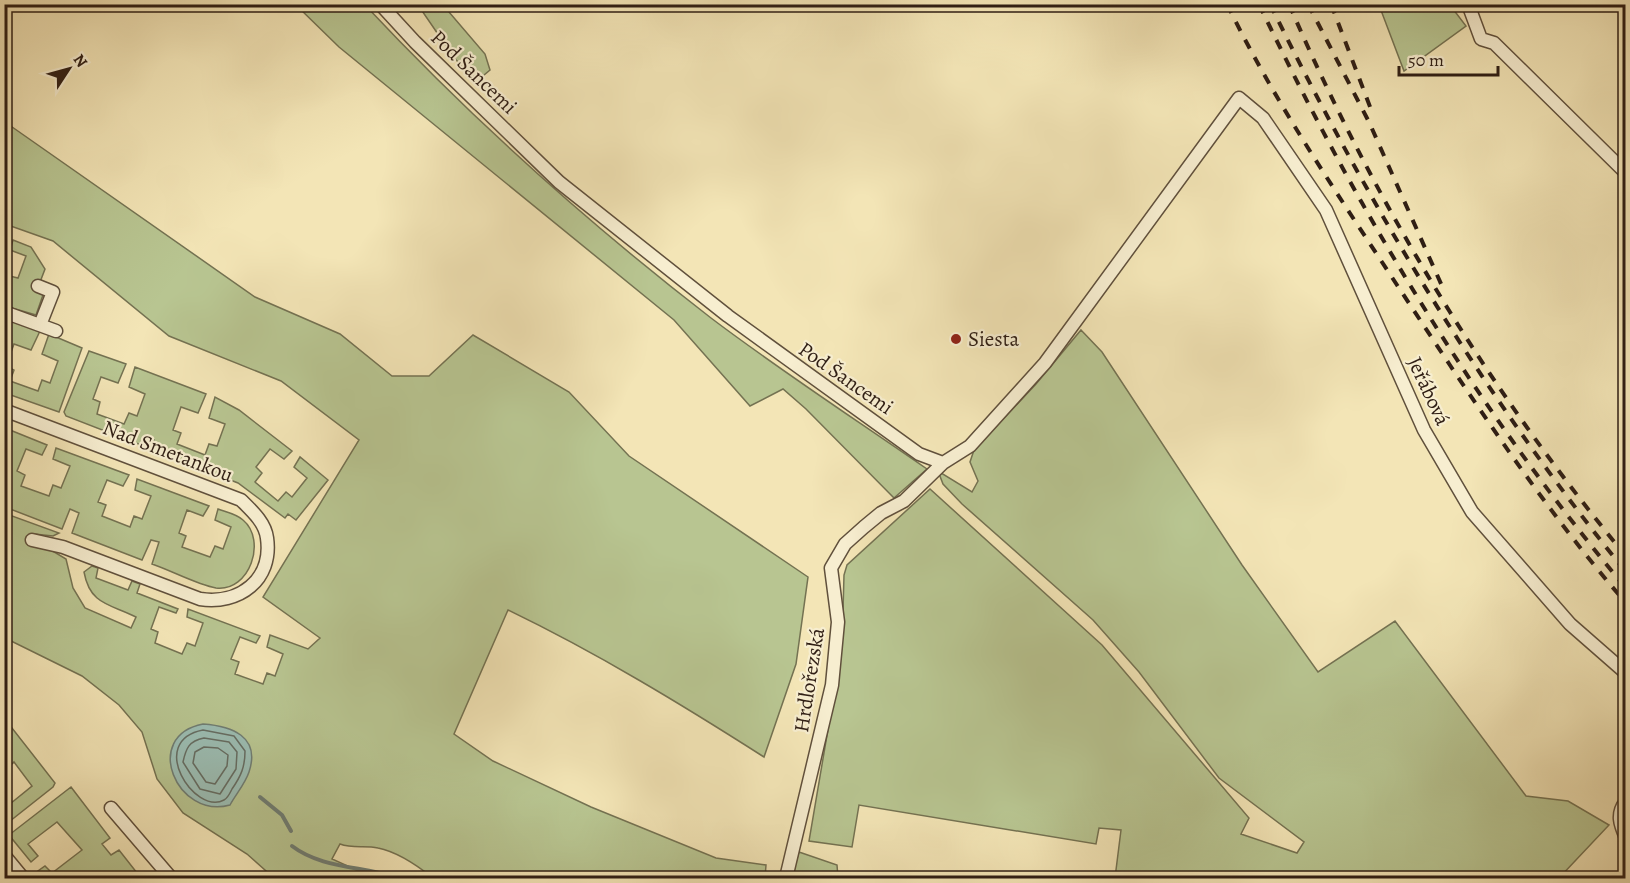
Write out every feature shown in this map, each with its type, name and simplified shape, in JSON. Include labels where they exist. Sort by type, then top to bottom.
[{"type":"street","name":"Pod Šancemi","points":[[380,4],[415,42],[559,182],[762,342],[919,454],[943,463]]},
{"type":"street","points":[[1468,4],[1480,39],[1494,43],[1626,173]]},
{"type":"street","name":"Jeřábová","points":[[943,463],[970,446],[1045,363],[1239,99],[1263,118],[1326,210],[1424,430],[1472,512],[1570,624],[1626,673]]},
{"type":"street","points":[[38,286],[53,292],[40,326]]},
{"type":"street","points":[[4,312],[56,331]]},
{"type":"street","name":"Nad Smetankou","points":[[4,410],[241,500],[257,516],[267,536],[266,560],[258,579],[244,592],[229,599],[215,601],[200,598],[63,547],[32,540]]},
{"type":"street","name":"Hrdlořezská","points":[[786,879],[796,848],[832,686],[838,622],[831,568],[845,544],[881,513],[904,501],[943,463]]},
{"type":"street","points":[[1626,801],[1620,813],[1619,822],[1626,838]]},
{"type":"street","points":[[111,808],[171,879]]},
{"type":"street","points":[[4,855],[23,879]]},
{"type":"green space","points":[[296,5],[365,5],[489,129],[620,245],[737,338],[927,469],[894,498],[806,409],[783,389],[750,406],[674,320],[339,47]]},
{"type":"green space","points":[[418,5],[443,5],[485,54],[490,70],[478,80],[455,59]]},
{"type":"green space","points":[[1379,5],[1450,5],[1466,26],[1404,71]]},
{"type":"green space","points":[[5,122],[255,297],[340,334],[392,376],[429,376],[473,335],[569,392],[629,456],[808,577],[796,664],[764,757],[638,680],[508,610],[454,734],[493,761],[591,807],[716,858],[766,865],[765,878],[433,878],[407,860],[385,850],[340,844],[332,859],[374,878],[274,878],[247,854],[183,813],[157,779],[142,732],[119,705],[82,676],[5,638],[4,513],[59,533],[53,536],[35,534],[35,547],[51,550],[66,559],[73,588],[85,608],[131,628],[136,617],[96,597],[87,583],[84,572],[92,566],[98,568],[96,578],[128,590],[132,581],[140,584],[137,593],[178,609],[176,613],[159,607],[151,629],[158,632],[155,643],[182,654],[187,643],[195,646],[203,623],[187,617],[188,609],[260,636],[256,643],[240,637],[231,659],[239,662],[235,674],[263,684],[267,673],[275,676],[283,654],[267,647],[270,635],[308,649],[320,638],[263,597],[359,440],[281,381],[169,336],[53,241],[5,224]]},
{"type":"green space","points":[[13,240],[31,247],[45,269],[37,290],[43,295],[36,315],[5,306],[4,286],[10,276],[18,278],[26,256],[10,250]]},
{"type":"green space","points":[[4,318],[40,331],[31,350],[14,344],[6,366],[14,370],[10,381],[38,391],[42,380],[50,383],[58,361],[42,354],[49,334],[82,348],[59,412],[5,393]]},
{"type":"green space","points":[[1081,330],[1102,352],[1242,565],[1318,672],[1395,621],[1526,796],[1568,801],[1609,825],[1559,878],[1115,878],[1121,830],[1099,828],[1096,844],[859,805],[852,847],[809,841],[842,647],[844,575],[847,565],[930,489],[1102,645],[1249,818],[1241,834],[1297,853],[1304,842],[1219,778],[1139,672],[1093,620],[962,504],[943,484],[938,471],[972,492],[978,481],[970,462],[974,450],[1036,384]]},
{"type":"green space","points":[[89,351],[126,364],[118,383],[101,377],[93,399],[100,402],[97,414],[124,424],[129,413],[137,416],[145,394],[129,387],[135,367],[206,394],[198,413],[181,407],[173,430],[181,433],[177,444],[205,455],[209,444],[217,446],[225,424],[209,418],[215,397],[239,410],[292,451],[284,459],[270,449],[256,467],[262,473],[255,482],[278,501],[286,492],[292,497],[307,478],[294,467],[300,457],[328,480],[296,520],[288,514],[285,518],[238,483],[151,449],[154,440],[145,436],[141,445],[66,416],[64,412]]},
{"type":"green space","points":[[5,428],[47,445],[42,455],[26,449],[17,471],[25,475],[21,486],[49,496],[53,485],[61,488],[70,466],[53,459],[56,448],[129,475],[123,486],[107,480],[98,502],[106,505],[102,516],[130,527],[134,516],[142,519],[151,496],[135,490],[137,479],[209,506],[203,516],[187,510],[179,533],[186,536],[182,547],[210,557],[215,546],[223,549],[231,527],[215,520],[218,509],[238,516],[250,529],[254,540],[254,551],[246,574],[238,582],[228,587],[216,588],[152,564],[159,542],[151,540],[142,560],[72,533],[79,513],[70,509],[62,529],[5,507]]},
{"type":"green space","points":[[5,726],[8,731],[12,728],[55,783],[5,825],[5,808],[32,786],[14,762],[12,764],[7,758],[5,760]]},
{"type":"green space","points":[[71,787],[110,838],[102,844],[111,855],[119,850],[141,878],[43,878],[38,871],[45,866],[52,873],[82,850],[57,822],[28,844],[38,856],[31,862],[9,835]]},
{"type":"green space","points":[[799,852],[837,865],[838,878],[791,878]]},
{"type":"water","points":[[203,724],[224,727],[241,735],[251,750],[252,760],[249,772],[230,805],[211,806],[195,800],[182,789],[173,775],[170,759],[174,744],[184,732]]},
{"type":"waterway","points":[[260,797],[282,815],[291,831]]},
{"type":"waterway","points":[[292,846],[316,859],[398,878]]},
{"type":"railway","points":[[1227,4],[1265,77],[1308,147],[1451,367],[1535,488],[1626,603]]},
{"type":"railway","points":[[1259,4],[1337,158],[1424,308],[1520,452],[1626,588]]},
{"type":"railway","points":[[1270,4],[1347,153],[1432,298],[1524,438],[1626,572]]},
{"type":"railway","points":[[1289,4],[1358,150],[1438,292],[1481,361],[1527,428],[1626,556]]},
{"type":"railway","points":[[1308,4],[1369,122],[1442,286]]},
{"type":"railway","points":[[1331,4],[1372,112]]},
{"type":"place","name":"Siesta","points":[[956,339]]}]
